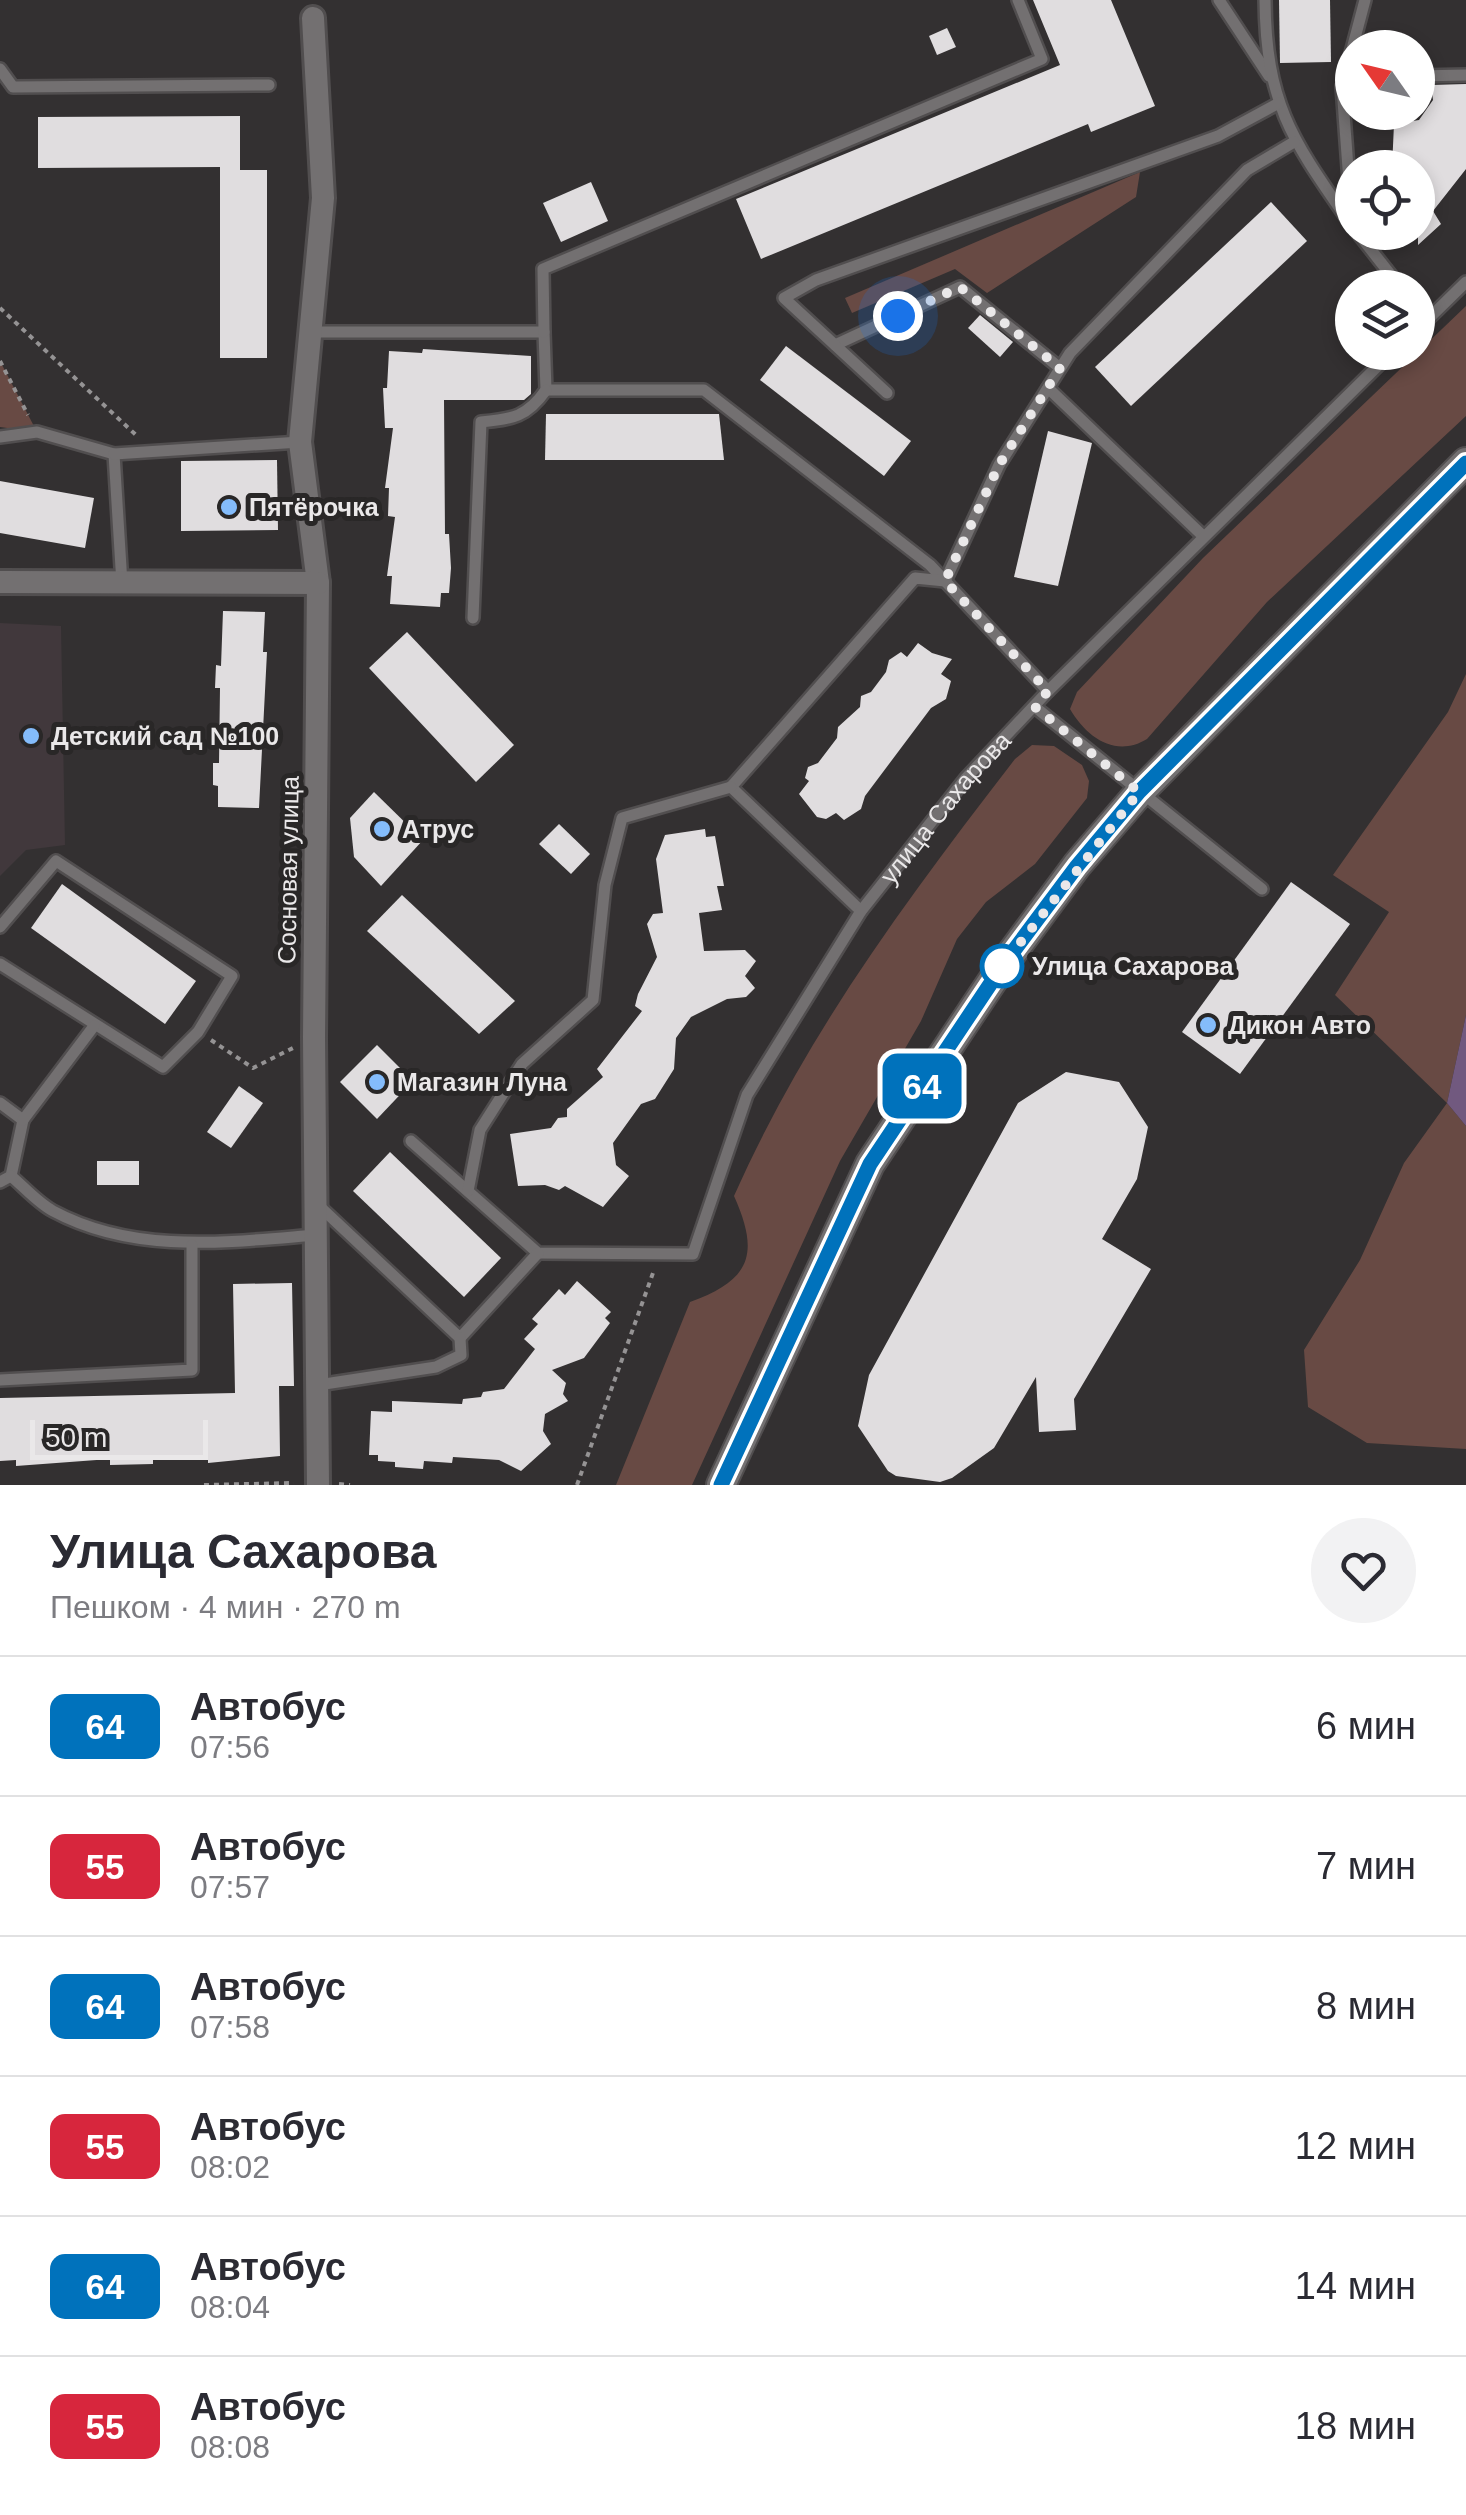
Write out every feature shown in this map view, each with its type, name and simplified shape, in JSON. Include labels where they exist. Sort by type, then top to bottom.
[{"type":"street","name":"Сосновая улица","points":[[313,18],[323,198],[300,442],[318,583],[314,1038],[318,1484]]},
{"type":"street","points":[[721,1485],[870,1164],[1003,965],[1077,866],[1139,792],[1466,462]]},
{"type":"street","points":[[0,582],[318,583]]},
{"type":"lane","points":[[473,618],[481,422],[516,419],[532,410],[546,390],[543,269],[1042,59],[1018,0]]},
{"type":"lane","points":[[1219,0],[1269,77],[1294,142],[1335,201]]},
{"type":"lane","points":[[1265,0],[1269,77]]},
{"type":"lane","points":[[1359,30],[1365,0]]},
{"type":"lane","points":[[0,69],[13,87],[268,85]]},
{"type":"lane","points":[[1435,75],[1466,74]]},
{"type":"lane","points":[[887,394],[784,298],[816,280],[1218,136],[1279,103]]},
{"type":"lane","points":[[945,581],[999,465],[1060,368],[1247,170],[1294,142]]},
{"type":"lane","points":[[1371,250],[1387,270]]},
{"type":"lane","points":[[1435,312],[1466,282]]},
{"type":"lane","points":[[835,346],[960,287],[1060,368]]},
{"type":"lane","points":[[310,332],[544,332]]},
{"type":"lane","name":"улица Сахарова","points":[[659,1254],[693,1254],[747,1095],[861,911],[966,778],[1202,535],[1373,370]]},
{"type":"lane","points":[[1048,388],[1202,535]]},
{"type":"lane","points":[[546,390],[704,390],[945,581],[1048,691]]},
{"type":"lane","points":[[0,437],[37,432],[114,454],[300,442]]},
{"type":"lane","points":[[114,454],[122,584]]},
{"type":"lane","points":[[468,1191],[480,1130],[522,1064],[594,1000],[604,885],[622,818],[731,787],[915,578],[945,581]]},
{"type":"lane","points":[[1035,707],[1262,889]]},
{"type":"lane","points":[[731,787],[861,911]]},
{"type":"lane","points":[[0,927],[56,861],[232,976],[198,1032],[163,1066],[0,964]]},
{"type":"lane","points":[[94,1026],[23,1120],[6,1179],[52,1210],[118,1234],[192,1246],[318,1235]]},
{"type":"lane","points":[[0,1103],[23,1120]]},
{"type":"lane","points":[[412,1140],[538,1253],[659,1254]]},
{"type":"lane","points":[[318,1204],[460,1338],[461,1355],[436,1367],[318,1384]]},
{"type":"lane","points":[[0,1380],[192,1370],[192,1246]]},
{"type":"lane","points":[[460,1338],[538,1253]]},
{"type":"path","points":[[0,308],[154,452]]},
{"type":"path","points":[[0,361],[37,432]]},
{"type":"path","points":[[198,1032],[252,1068],[314,1038]]},
{"type":"path","points":[[578,1485],[659,1254]]},
{"type":"path","points":[[204,1485],[350,1485]]},
{"type":"shaded area","points":[[1140,172],[1136,197],[987,293],[955,269],[852,313],[845,298]]},
{"type":"shaded area","points":[[1466,306],[1466,416],[1267,602],[1147,739],[1113,746],[1085,729],[1070,709],[1077,692],[1203,558],[1399,370],[1435,370],[1435,336]]},
{"type":"shaded area","points":[[0,361],[37,432],[0,427]]},
{"type":"shaded area","name":"Детский сад №100","points":[[0,623],[61,626],[65,845],[26,850],[0,876]]},
{"type":"shaded area","points":[[1466,674],[1466,1015],[1447,1103],[1335,995],[1389,912],[1333,875],[1448,712]]},
{"type":"shaded area","points":[[1032,745],[1054,746],[1082,765],[1089,781],[1087,798],[1035,864],[986,902],[957,939],[921,1021],[840,1161],[692,1485],[616,1485],[690,1302],[726,1284],[745,1263],[747,1234],[734,1196],[793,1079],[898,916],[1015,759]]},
{"type":"shaded area","points":[[1466,1015],[1466,1126],[1447,1103]]},
{"type":"shaded area","points":[[1447,1103],[1466,1126],[1466,1449],[1367,1443],[1308,1407],[1304,1350],[1360,1260],[1404,1163]]},
{"type":"building","points":[[1033,0],[1111,0],[1155,106],[1091,132],[1088,124],[761,259],[736,199],[1060,65]]},
{"type":"building","points":[[1279,0],[1330,0],[1331,62],[1280,63]]},
{"type":"building","points":[[947,28],[956,47],[937,55],[929,36]]},
{"type":"building","points":[[1466,84],[1466,169],[1435,208],[1435,150],[1393,150],[1394,130],[1435,130],[1435,85]]},
{"type":"building","points":[[240,116],[240,170],[267,170],[267,358],[220,358],[220,167],[38,168],[38,117]]},
{"type":"building","points":[[591,182],[608,221],[561,242],[543,203]]},
{"type":"building","points":[[1271,202],[1307,241],[1131,406],[1095,367]]},
{"type":"building","points":[[980,315],[1013,342],[1000,357],[968,328]]},
{"type":"building","points":[[786,346],[911,441],[884,476],[760,380]]},
{"type":"building","points":[[423,349],[531,356],[531,394],[524,400],[444,400],[445,534],[449,534],[451,568],[449,593],[441,593],[440,607],[390,604],[392,576],[387,576],[395,517],[388,516],[389,488],[385,488],[393,428],[385,428],[383,388],[387,388],[389,351],[422,353]]},
{"type":"building","points":[[546,414],[719,414],[724,460],[545,460]]},
{"type":"building","points":[[1048,431],[1092,443],[1058,586],[1014,577]]},
{"type":"building","name":"Пятёрочка","points":[[277,460],[278,530],[181,531],[181,461]]},
{"type":"building","points":[[0,481],[94,498],[85,548],[0,533]]},
{"type":"building","points":[[223,611],[265,612],[263,652],[267,652],[259,808],[218,807],[218,786],[213,785],[213,763],[219,763],[220,688],[215,688],[216,665],[221,666]]},
{"type":"building","points":[[407,632],[514,745],[476,782],[369,668]]},
{"type":"building","points":[[918,643],[932,653],[952,659],[941,674],[951,681],[946,699],[931,708],[865,796],[861,809],[844,820],[836,813],[826,819],[817,817],[799,794],[809,781],[805,778],[808,767],[818,763],[837,738],[838,727],[860,707],[861,696],[871,692],[886,672],[889,660],[901,652],[907,657]]},
{"type":"building","name":"Атрус","points":[[374,792],[423,840],[381,886],[354,857],[350,818]]},
{"type":"building","points":[[559,824],[590,854],[571,874],[539,844]]},
{"type":"building","points":[[705,829],[706,837],[715,836],[724,886],[717,886],[722,910],[699,913],[704,951],[745,950],[756,961],[745,976],[755,988],[746,997],[727,999],[691,1017],[676,1038],[674,1069],[655,1099],[641,1104],[613,1143],[616,1165],[629,1176],[603,1207],[565,1186],[559,1190],[545,1185],[518,1186],[510,1134],[551,1128],[558,1118],[567,1117],[567,1109],[603,1077],[597,1069],[642,1011],[635,1006],[638,994],[657,957],[647,924],[653,914],[663,913],[656,859],[665,835]]},
{"type":"building","points":[[1291,882],[1350,924],[1240,1074],[1182,1032]]},
{"type":"building","points":[[62,884],[196,981],[165,1024],[31,928]]},
{"type":"building","points":[[402,895],[515,1001],[479,1034],[367,931]]},
{"type":"building","name":"Магазин Луна","points":[[377,1045],[413,1081],[377,1119],[340,1082]]},
{"type":"building","points":[[1066,1072],[1119,1082],[1148,1127],[1137,1179],[1102,1239],[1151,1269],[1074,1399],[1076,1430],[1039,1432],[1036,1377],[994,1448],[952,1478],[940,1482],[896,1476],[888,1471],[858,1426],[869,1375],[1018,1103]]},
{"type":"building","points":[[239,1086],[263,1103],[231,1148],[207,1132]]},
{"type":"building","points":[[390,1152],[501,1258],[464,1297],[353,1191]]},
{"type":"building","points":[[97,1161],[139,1161],[139,1185],[97,1185]]},
{"type":"building","points":[[577,1281],[611,1312],[605,1318],[610,1323],[584,1358],[552,1370],[566,1383],[563,1394],[568,1401],[545,1414],[543,1431],[551,1444],[521,1471],[499,1460],[453,1457],[452,1463],[424,1461],[423,1469],[395,1467],[395,1462],[378,1461],[378,1455],[369,1455],[371,1411],[392,1412],[392,1401],[462,1404],[463,1399],[504,1389],[535,1349],[524,1339],[538,1324],[532,1319],[559,1289],[565,1295]]},
{"type":"building","points":[[292,1283],[294,1386],[279,1386],[280,1456],[208,1463],[208,1457],[153,1458],[153,1464],[110,1465],[110,1459],[16,1466],[16,1460],[0,1461],[0,1398],[235,1393],[233,1284]]},
{"type":"bus line","name":"64","points":[[721,1485],[870,1164],[1003,965],[1077,866],[1139,792],[1466,463]]},
{"type":"place","name":"Пятёрочка","points":[[229,507]]},
{"type":"place","name":"Детский сад №100","points":[[31,736]]},
{"type":"place","name":"Атрус","points":[[382,829]]},
{"type":"place","name":"Улица Сахарова","points":[[1002,966]]},
{"type":"place","name":"Дикон Авто","points":[[1208,1025]]},
{"type":"place","name":"Магазин Луна","points":[[377,1082]]},
{"type":"route","points":[[898,316],[960,287],[1060,368],[999,465],[945,581],[1048,691],[1035,707],[1139,792],[1002,966]]}]
